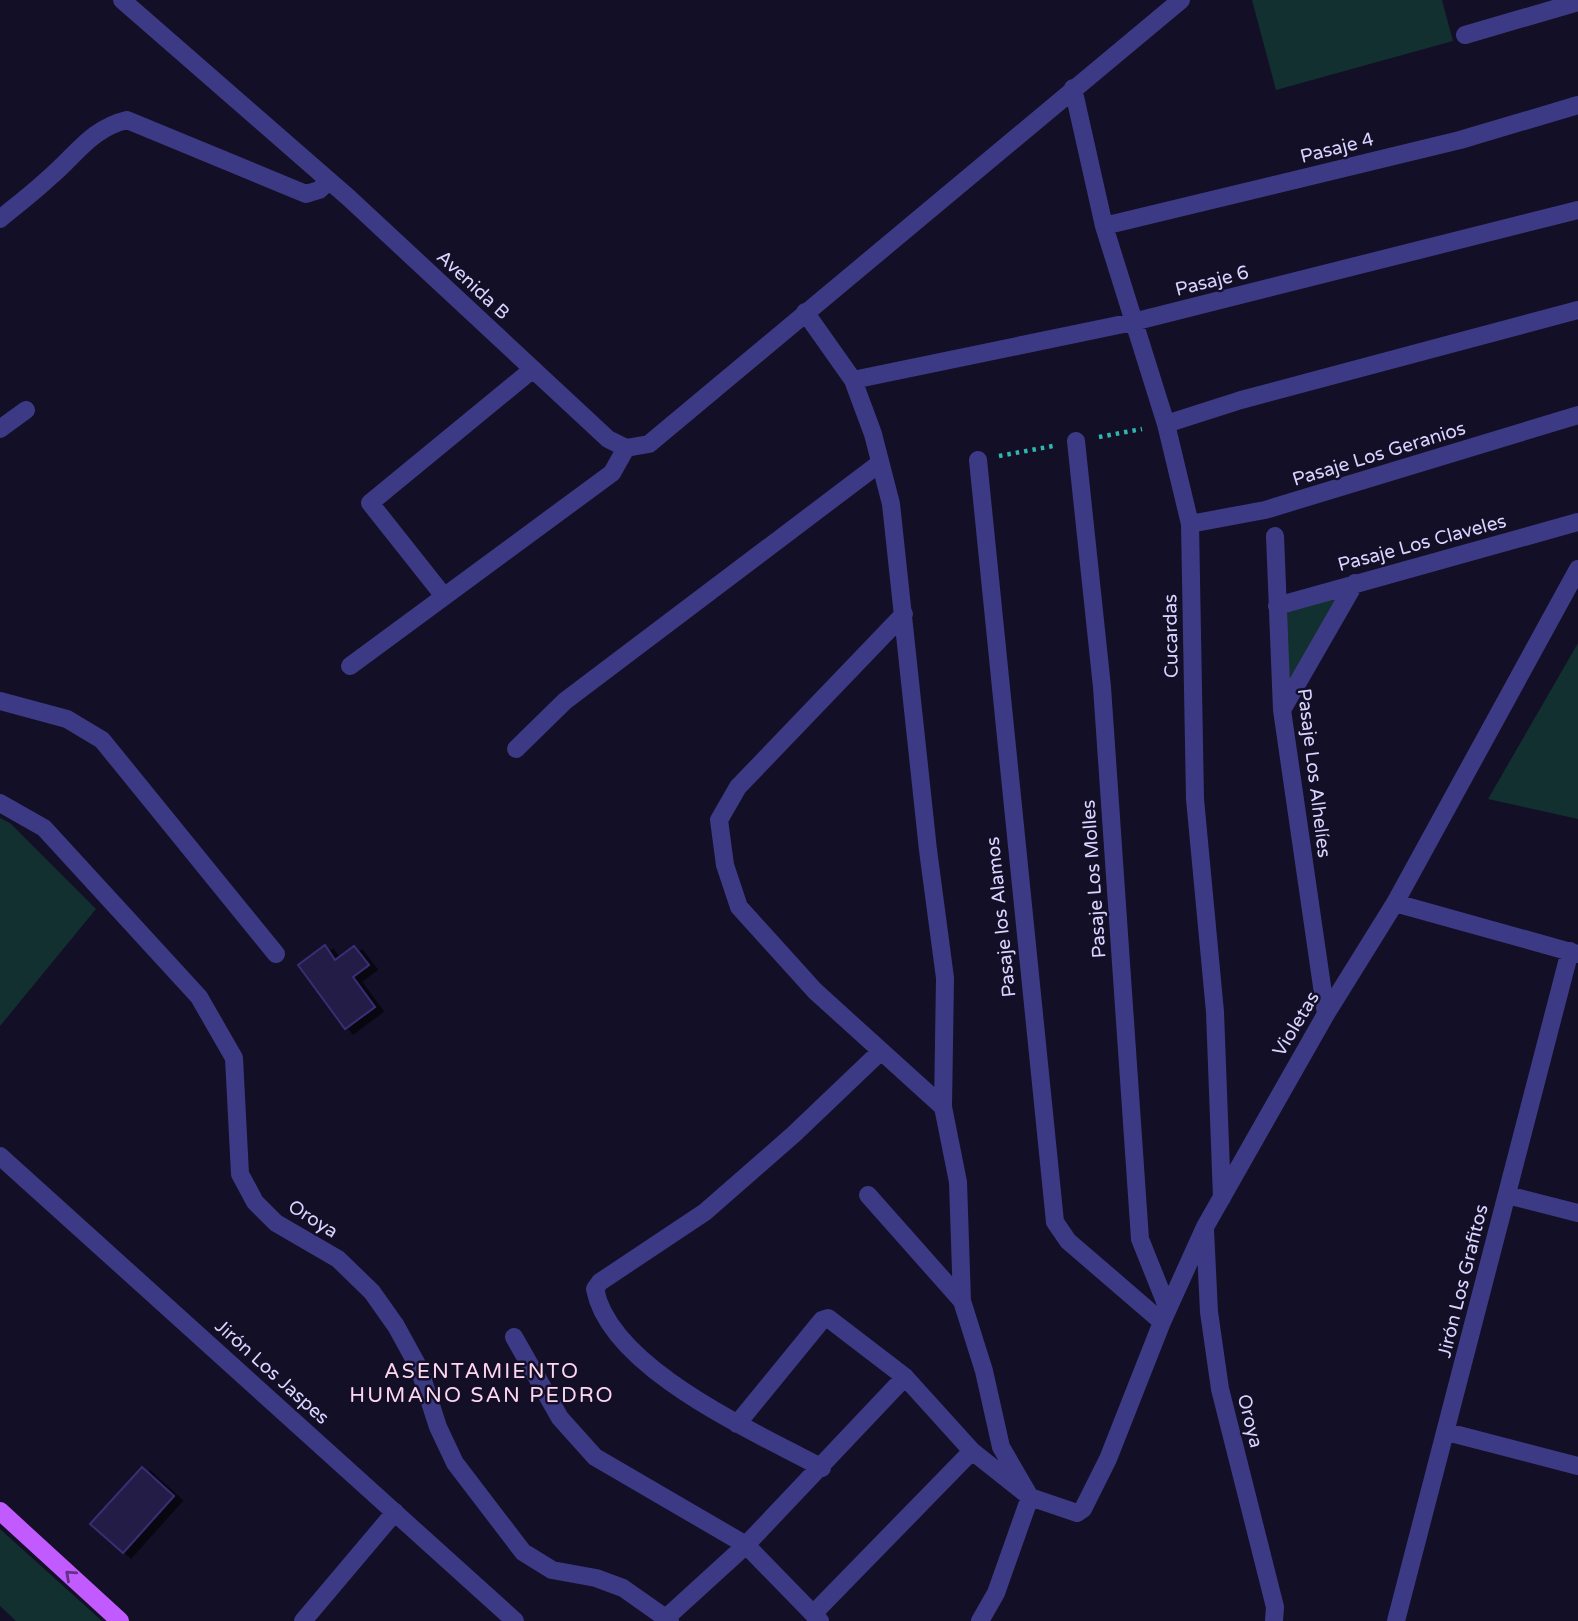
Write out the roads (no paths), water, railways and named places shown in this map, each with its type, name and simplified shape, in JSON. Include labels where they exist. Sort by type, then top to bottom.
[{"type":"main road","points":[[0,1511],[120,1621]]},
{"type":"street","name":"Avenida B","points":[[122,0],[329,181],[608,439],[626,448]]},
{"type":"street","points":[[350,666],[612,473],[626,448],[649,444],[1181,0]]},
{"type":"street","points":[[1465,35],[1578,2]]},
{"type":"street","name":"Cucardas","points":[[1073,88],[1104,226],[1166,425],[1190,524],[1195,799],[1216,1012],[1222,1198]]},
{"type":"street","name":"Pasaje 4","points":[[1104,226],[1460,140],[1578,105]]},
{"type":"street","points":[[0,219],[51,177],[91,136],[101,129],[127,120],[306,194],[318,190],[329,181]]},
{"type":"street","name":"Pasaje 6","points":[[853,380],[1133,322],[1578,210]]},
{"type":"street","points":[[1166,425],[1241,400],[1578,310]]},
{"type":"street","points":[[805,312],[853,380],[873,434],[891,504],[928,850],[945,978],[943,1107],[958,1182],[962,1301],[985,1371],[1000,1447],[1030,1497]]},
{"type":"street","points":[[443,595],[370,503],[533,369]]},
{"type":"street","points":[[0,429],[26,410]]},
{"type":"street","name":"Pasaje Los Geranios","points":[[1190,524],[1265,510],[1578,415]]},
{"type":"street","name":"Pasaje Los Molles","points":[[1076,441],[1102,687],[1140,1239],[1165,1315]]},
{"type":"street","name":"Pasaje los Alamos","points":[[978,460],[1055,1222],[1068,1241],[1165,1315]]},
{"type":"street","points":[[516,749],[565,701],[880,463]]},
{"type":"street","name":"Pasaje Los Claveles","points":[[1277,606],[1578,522]]},
{"type":"street","name":"Pasaje Los Alhelíes","points":[[1275,536],[1282,710],[1326,1014]]},
{"type":"street","name":"Violetas","points":[[1030,1497],[1077,1513],[1083,1509],[1108,1459],[1165,1315],[1205,1227],[1326,1014],[1395,903],[1578,569]]},
{"type":"street","points":[[1282,710],[1355,583]]},
{"type":"street","points":[[904,614],[738,787],[719,820],[724,865],[739,907],[815,991],[943,1107]]},
{"type":"street","points":[[0,701],[67,719],[102,740],[275,954]]},
{"type":"street","name":"Oroya","points":[[0,803],[44,828],[199,997],[234,1058],[240,1174],[255,1202],[276,1223],[338,1259],[372,1293],[396,1326],[419,1368],[438,1427],[455,1463],[523,1552],[552,1570],[596,1578],[623,1588],[668,1619]]},
{"type":"street","points":[[1395,903],[1574,953]]},
{"type":"street","name":"Jirón Los Grafitos","points":[[1396,1621],[1507,1195],[1574,953]]},
{"type":"street","points":[[822,1468],[737,1424],[644,1362],[608,1324],[595,1289],[600,1282],[705,1212],[793,1135],[880,1052]]},
{"type":"street","name":"Jirón Los Jaspes","points":[[0,1156],[515,1621]]},
{"type":"street","points":[[868,1195],[962,1301]]},
{"type":"street","points":[[1507,1195],[1578,1213]]},
{"type":"street","name":"Oroya","points":[[1205,1227],[1209,1312],[1220,1389],[1275,1606],[1273,1621]]},
{"type":"street","points":[[737,1424],[822,1320],[828,1318],[905,1377],[972,1451],[1030,1497]]},
{"type":"street","points":[[514,1338],[560,1418],[595,1457],[746,1545],[817,1618],[972,1451]]},
{"type":"street","points":[[668,1619],[822,1468],[905,1377]]},
{"type":"street","points":[[1447,1432],[1578,1466]]},
{"type":"street","points":[[980,1621],[996,1593],[1030,1497]]},
{"type":"street","points":[[303,1621],[395,1512]]},
{"type":"district","name":"ASENTAMIENTO HUMANO SAN PEDRO","points":[[482,1383]]}]
